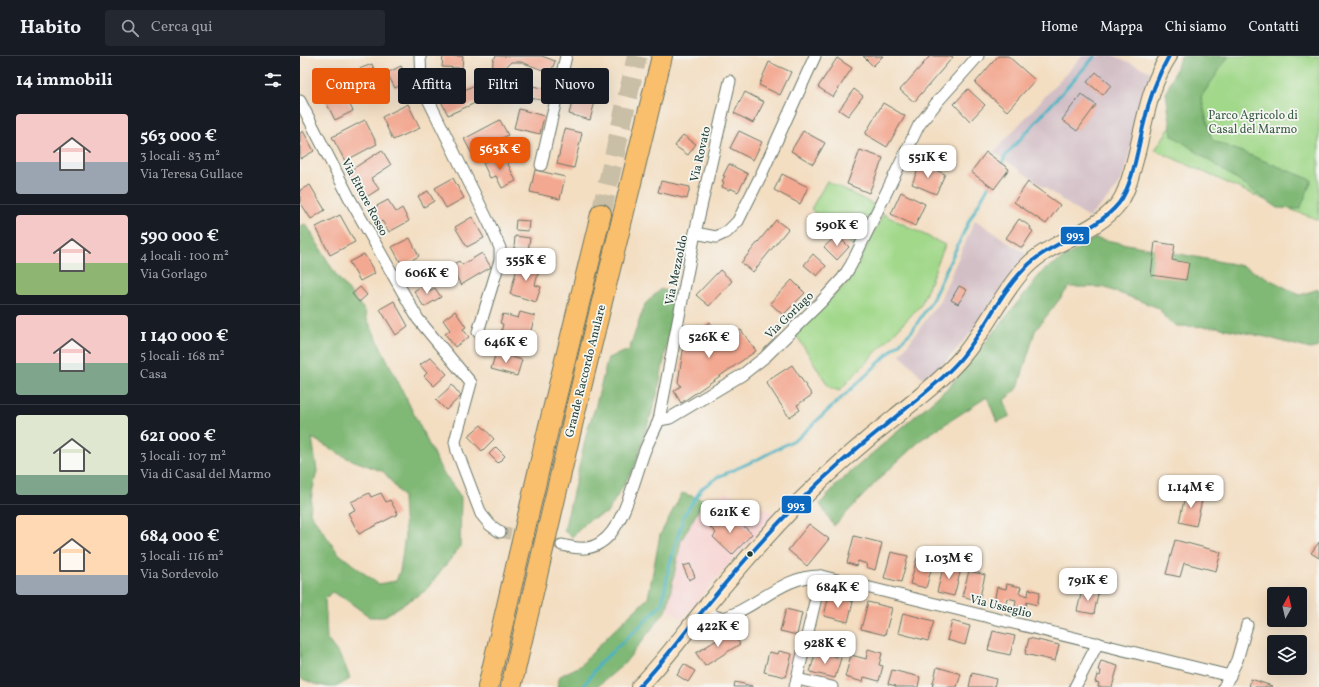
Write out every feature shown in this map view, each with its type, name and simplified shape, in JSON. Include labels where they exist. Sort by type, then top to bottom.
[{"type":"highway","name":"Grande Raccordo Anulare","points":[[511,687],[577,404],[662,56]]},
{"type":"highway","name":"Grande Raccordo Anulare","points":[[488,687],[546,438],[601,214]]},
{"type":"main road","points":[[639,687],[704,608],[766,538],[830,471],[945,375],[968,350],[1014,281],[1028,265],[1046,251],[1097,223],[1117,206],[1127,188],[1155,82],[1169,56]]},
{"type":"street","points":[[420,56],[421,81],[424,91],[500,248],[500,260],[478,332]]},
{"type":"street","points":[[541,165],[566,56]]},
{"type":"street","name":"Via Mezzoldo","points":[[659,420],[695,233],[712,237],[720,236],[738,221],[762,173],[815,56]]},
{"type":"street","name":"Via Gorlago","points":[[659,420],[670,418],[742,374],[765,357],[821,302],[843,278],[851,265],[920,125],[938,100],[978,56]]},
{"type":"street","name":"Via Rovato","points":[[695,233],[730,80]]},
{"type":"street","name":"Via Ettore Rosso","points":[[300,101],[350,199],[418,319],[471,383],[455,442],[481,514],[490,525],[500,532]]},
{"type":"street","points":[[562,545],[590,548],[600,544],[612,532],[625,507],[645,450],[659,420]]},
{"type":"street","points":[[821,576],[796,683],[832,687]]},
{"type":"street","name":"Via Usseglio","points":[[704,608],[713,616],[724,618],[791,582],[803,578],[821,576],[1230,676]]},
{"type":"street","points":[[1224,687],[1240,652],[1247,625]]},
{"type":"street","points":[[1075,687],[1098,643]]},
{"type":"shaded area","points":[[1082,56],[1115,56],[1151,72],[1123,176],[1112,194],[1088,218],[994,152]]},
{"type":"shaded area","points":[[975,220],[1026,254],[977,326],[927,382],[900,355],[939,302]]},
{"type":"shaded area","points":[[726,492],[776,514],[731,562],[682,619],[667,609],[681,541],[698,512]]},
{"type":"green space","points":[[1181,56],[1229,56],[1201,97],[1212,140],[1312,180],[1300,209],[1278,208],[1172,135],[1166,93]]},
{"type":"green space","name":"Parco Agricolo di Casal del Marmo","points":[[1217,56],[1319,56],[1319,220],[1265,200],[1155,150]]},
{"type":"green space","points":[[827,181],[875,205],[854,247],[811,209]]},
{"type":"green space","points":[[883,214],[945,245],[921,305],[839,391],[829,387],[795,333],[850,280]]},
{"type":"green space","points":[[306,224],[336,275],[365,311],[367,319],[442,471],[461,497],[460,547],[425,591],[383,617],[370,617],[345,599],[332,592],[325,599],[327,639],[343,660],[350,679],[336,687],[315,684],[300,678],[300,226]],"holes":[[[312,438],[347,458],[384,472],[403,497],[405,536],[400,571],[396,581],[378,584],[338,553],[310,513],[312,493],[317,471]]]},
{"type":"green space","points":[[1095,238],[1243,266],[1300,295],[1319,289],[1319,347],[1310,349],[1266,337],[1216,327],[1177,326],[1166,319],[1159,308],[1103,287],[1069,287],[1035,331],[1018,388],[1004,400],[1010,416],[997,422],[987,397],[922,439],[886,472],[834,526],[820,504],[837,484],[951,385],[1043,271]]},
{"type":"green space","points":[[661,289],[677,295],[657,395],[635,466],[607,513],[590,519],[572,537],[564,531],[588,428],[595,408],[608,358],[629,350],[645,304]]},
{"type":"green space","points":[[682,493],[704,500],[681,541],[667,609],[624,664],[597,687],[557,687],[560,676],[580,666],[611,633],[648,598],[660,535]]},
{"type":"building","points":[[443,56],[463,56],[462,68],[442,67]]},
{"type":"building","points":[[496,56],[542,56],[555,61],[553,68],[541,68],[541,69],[521,62],[511,62],[506,68],[492,68],[493,60]]},
{"type":"building","points":[[863,56],[883,56],[873,66]]},
{"type":"building","points":[[930,56],[953,57],[914,102],[900,90]]},
{"type":"building","points":[[998,56],[1008,56],[1035,80],[1007,111],[975,83]]},
{"type":"building","points":[[837,58],[852,68],[833,97],[818,87]]},
{"type":"building","points":[[769,62],[791,72],[780,95],[759,85]]},
{"type":"building","points":[[372,64],[374,68],[362,68]]},
{"type":"building","points":[[401,66],[402,68],[398,68],[398,86],[395,88],[390,79],[390,72]]},
{"type":"building","points":[[1096,72],[1111,85],[1103,95],[1087,82]]},
{"type":"building","points":[[474,85],[474,104],[448,115],[442,104],[466,104],[466,89]]},
{"type":"building","points":[[533,86],[541,88],[541,100],[533,98]]},
{"type":"building","points":[[854,89],[863,96],[848,116],[839,110]]},
{"type":"building","points":[[968,89],[985,105],[970,121],[954,104]]},
{"type":"building","points":[[745,92],[764,102],[753,123],[734,113]]},
{"type":"building","points":[[1081,94],[1096,105],[1077,131],[1062,120]]},
{"type":"building","points":[[883,103],[905,116],[887,147],[865,134]]},
{"type":"building","points":[[327,104],[350,104],[353,111],[335,120]]},
{"type":"building","points":[[408,104],[420,128],[393,140],[382,117]]},
{"type":"building","points":[[572,104],[594,104],[590,120],[569,114]]},
{"type":"building","points":[[519,109],[544,116],[540,134],[514,128]]},
{"type":"building","points":[[365,120],[377,144],[345,161],[332,137]]},
{"type":"building","points":[[500,120],[508,135],[472,154],[464,139]]},
{"type":"building","points":[[565,129],[582,133],[574,168],[557,164]]},
{"type":"building","points":[[303,131],[314,151],[300,159],[300,133]]},
{"type":"building","points":[[739,131],[762,142],[753,160],[730,148]]},
{"type":"building","points":[[803,131],[825,143],[813,164],[791,151]]},
{"type":"building","points":[[683,135],[696,144],[688,155],[675,146]]},
{"type":"building","points":[[382,150],[391,165],[371,178],[379,189],[365,198],[348,172]]},
{"type":"building","points":[[860,150],[883,158],[869,193],[847,184]]},
{"type":"building","points":[[986,152],[1009,169],[994,189],[971,172]]},
{"type":"building","points":[[498,156],[500,161],[505,158],[516,181],[502,188],[496,176],[490,178],[483,163]]},
{"type":"building","points":[[729,164],[748,174],[738,192],[730,188],[729,190],[722,187],[724,182],[722,181],[725,176],[723,176]]},
{"type":"building","points":[[920,164],[945,174],[936,194],[912,184]]},
{"type":"building","points":[[535,170],[565,177],[560,199],[530,192]]},
{"type":"building","points":[[782,174],[808,187],[800,204],[774,190]]},
{"type":"building","points":[[453,178],[464,198],[446,208],[435,188]]},
{"type":"building","points":[[661,181],[690,187],[687,199],[658,192]]},
{"type":"building","points":[[1028,182],[1060,205],[1046,224],[1014,202]]},
{"type":"building","points":[[310,185],[325,210],[311,219],[300,202],[300,190]]},
{"type":"building","points":[[428,191],[434,201],[424,207],[418,196]]},
{"type":"building","points":[[901,192],[925,204],[915,226],[891,214]]},
{"type":"building","points":[[388,200],[396,212],[402,208],[409,221],[389,232],[382,221],[379,223],[371,209]]},
{"type":"building","points":[[340,215],[355,242],[330,255],[316,227]]},
{"type":"building","points":[[472,217],[484,238],[467,247],[455,227]]},
{"type":"building","points":[[1019,219],[1031,227],[1030,229],[1033,231],[1022,248],[1006,238]]},
{"type":"building","points":[[516,220],[529,221],[528,231],[515,230]]},
{"type":"building","points":[[776,220],[788,229],[753,272],[741,263]]},
{"type":"building","points":[[837,235],[849,247],[837,260],[824,247]]},
{"type":"building","points":[[515,236],[530,238],[528,251],[514,249]]},
{"type":"building","points":[[410,238],[419,256],[402,265],[392,247]]},
{"type":"building","points":[[1155,242],[1175,245],[1172,260],[1189,263],[1186,280],[1151,275]]},
{"type":"building","points":[[482,253],[491,267],[461,285],[450,266],[459,261],[462,265]]},
{"type":"building","points":[[364,254],[375,273],[360,281],[349,262]]},
{"type":"building","points":[[813,254],[826,266],[817,276],[804,265]]},
{"type":"building","points":[[519,261],[540,267],[535,285],[541,287],[536,302],[510,294]]},
{"type":"building","points":[[720,270],[732,281],[709,306],[696,295]]},
{"type":"building","points":[[792,280],[805,293],[783,315],[770,303]]},
{"type":"building","points":[[425,284],[429,291],[435,288],[441,297],[424,307],[414,291]]},
{"type":"building","points":[[959,286],[967,290],[958,304],[951,300]]},
{"type":"building","points":[[360,287],[367,295],[359,302],[352,294]]},
{"type":"building","points":[[394,301],[408,326],[396,335],[380,309]]},
{"type":"building","points":[[455,311],[466,327],[463,329],[469,337],[455,347],[445,334],[450,330],[443,320]]},
{"type":"building","points":[[520,312],[535,316],[528,341],[501,333],[503,324],[500,323],[503,314],[518,318]]},
{"type":"building","points":[[710,322],[724,341],[741,330],[756,351],[681,403],[674,391],[681,386],[678,382],[685,339]]},
{"type":"building","points":[[496,352],[522,360],[517,376],[491,369]]},
{"type":"building","points":[[431,357],[447,374],[434,386],[424,376],[427,373],[420,365]]},
{"type":"building","points":[[792,365],[812,395],[797,405],[800,410],[789,417],[766,382]]},
{"type":"building","points":[[452,385],[461,396],[446,410],[436,400]]},
{"type":"building","points":[[481,425],[494,439],[482,451],[468,436]]},
{"type":"building","points":[[496,447],[505,456],[498,463],[489,454]]},
{"type":"building","points":[[1186,492],[1203,496],[1196,526],[1179,522]]},
{"type":"building","points":[[369,493],[371,497],[381,493],[386,502],[390,500],[398,514],[359,534],[348,513],[355,510],[351,502]]},
{"type":"building","points":[[720,517],[728,524],[734,517],[752,534],[732,555],[713,537],[716,533],[710,527]]},
{"type":"building","points":[[809,524],[829,539],[807,566],[788,550]]},
{"type":"building","points":[[854,536],[882,543],[875,570],[866,567],[867,564],[858,561],[857,566],[847,563]]},
{"type":"building","points":[[1175,540],[1221,552],[1216,571],[1184,563],[1180,577],[1166,574]]},
{"type":"building","points":[[1319,542],[1319,558],[1311,553]]},
{"type":"building","points":[[891,552],[908,556],[901,582],[884,578]]},
{"type":"building","points":[[917,558],[933,563],[926,588],[910,584]]},
{"type":"building","points":[[690,564],[695,577],[689,580],[683,566]]},
{"type":"building","points":[[944,564],[961,569],[954,596],[937,592]]},
{"type":"building","points":[[969,571],[985,575],[979,601],[962,596]]},
{"type":"building","points":[[1007,584],[1021,587],[1019,593],[1028,596],[1029,589],[1040,592],[1037,605],[1027,602],[1025,609],[1015,607],[1016,600],[1007,598],[1005,605],[994,602],[997,587],[1006,589]]},
{"type":"building","points":[[1082,590],[1098,593],[1094,614],[1077,611]]},
{"type":"building","points":[[829,595],[853,602],[848,622],[824,616]]},
{"type":"building","points":[[868,602],[892,608],[885,635],[861,629]]},
{"type":"building","points":[[786,609],[802,613],[797,635],[780,631]]},
{"type":"building","points":[[903,613],[934,621],[928,641],[898,633]]},
{"type":"building","points":[[952,621],[970,626],[965,645],[947,640]]},
{"type":"building","points":[[731,631],[740,644],[705,666],[696,653]]},
{"type":"building","points":[[993,631],[1015,636],[1010,655],[988,650]]},
{"type":"building","points":[[1029,638],[1059,645],[1055,661],[1025,654]]},
{"type":"building","points":[[868,649],[882,653],[879,665],[883,666],[879,681],[864,677],[863,682],[845,677],[851,655],[866,659]]},
{"type":"building","points":[[779,651],[792,654],[786,677],[764,672],[769,652],[778,654]]},
{"type":"building","points":[[816,651],[841,658],[835,678],[810,672]]},
{"type":"building","points":[[1101,661],[1118,666],[1112,687],[1098,687],[1099,683],[1095,682],[1097,675],[1100,676],[1101,671],[1098,670]]},
{"type":"building","points":[[684,664],[695,671],[688,682],[677,675]]},
{"type":"building","points":[[937,667],[961,674],[957,687],[932,687]]},
{"type":"building","points":[[892,670],[920,677],[918,687],[895,687],[896,686],[888,684]]},
{"type":"building","points":[[972,673],[996,679],[994,687],[969,687]]},
{"type":"building","points":[[1251,679],[1272,686],[1272,687],[1249,687]]},
{"type":"building","points":[[735,682],[752,686],[752,687],[734,687]]},
{"type":"waterway","points":[[1000,167],[1006,155],[1095,56]]},
{"type":"waterway","points":[[583,687],[599,664],[662,604],[669,567],[684,515],[702,488],[718,477],[758,459],[798,438],[912,331],[931,302],[970,219],[991,182]]},
{"type":"tunnel","points":[[601,214],[637,56]]},
{"type":"tunnel","points":[[500,532],[562,545]]},
{"type":"transit line","name":"993","points":[[639,687],[665,658],[739,568],[787,514],[840,463],[948,373],[966,353],[1006,291],[1025,268],[1048,250],[1098,222],[1109,214],[1119,203],[1128,186],[1151,97],[1157,80],[1169,56]]}]
